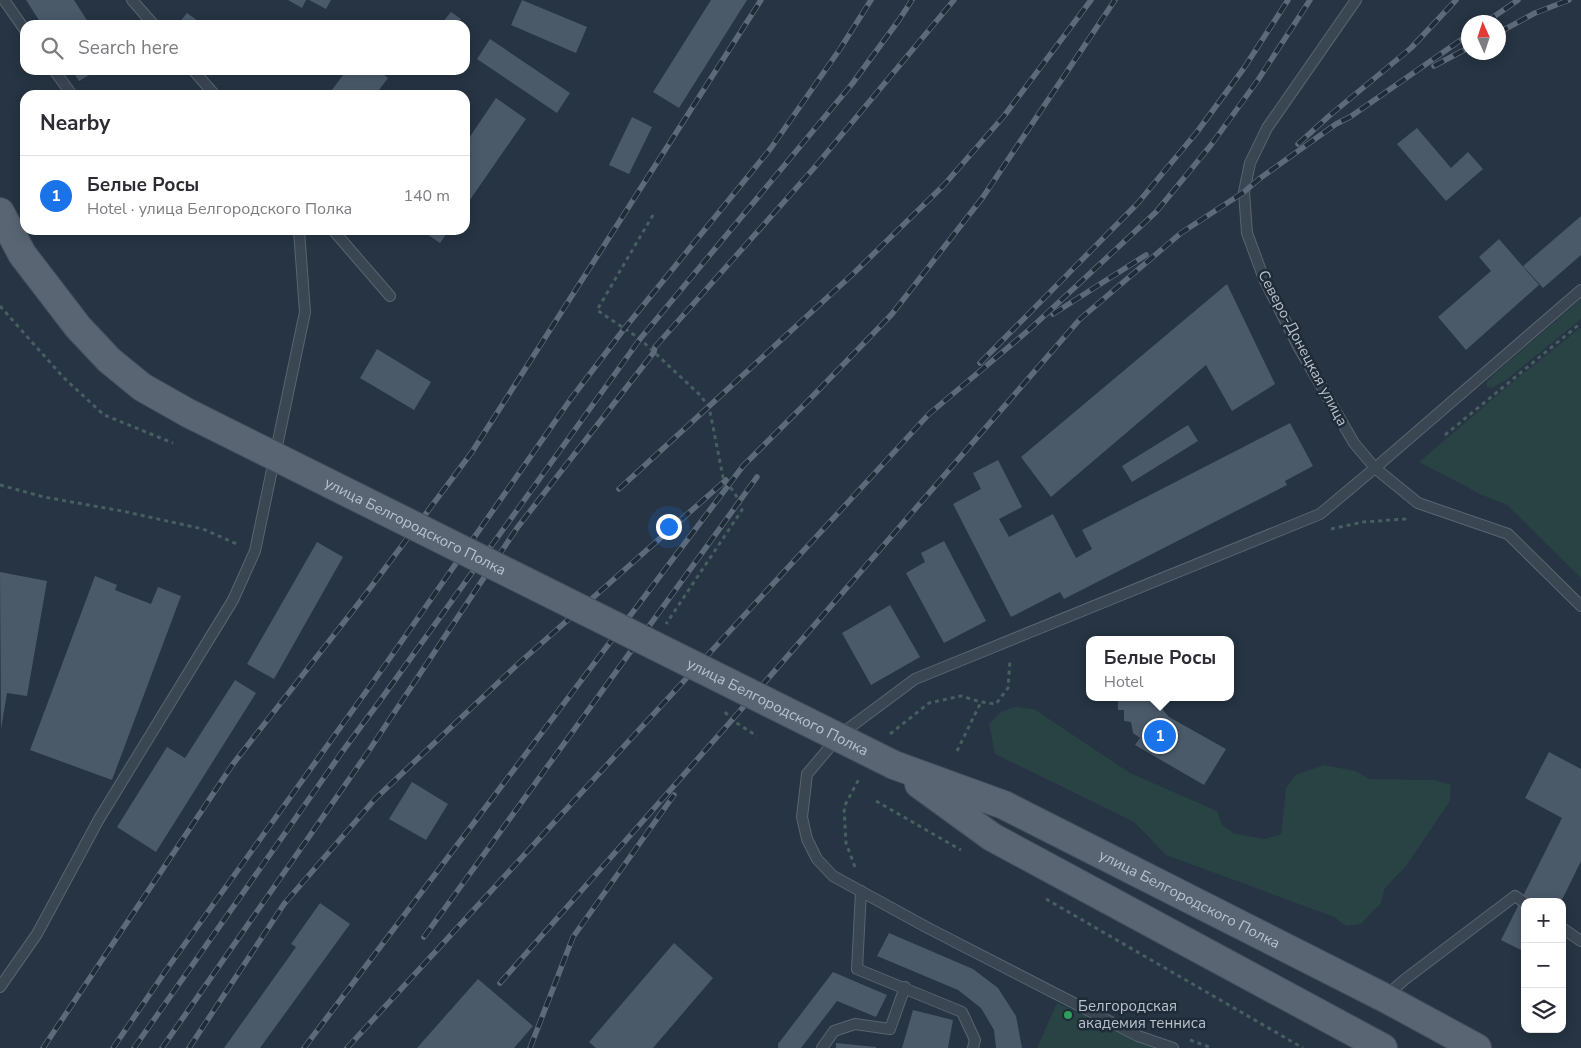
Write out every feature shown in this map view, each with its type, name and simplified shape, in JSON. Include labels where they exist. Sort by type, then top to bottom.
[{"type":"main road","name":"улица Белгородского Полка","points":[[0,212],[22,254],[78,327],[109,360],[142,387],[188,413],[894,766],[1004,805],[1385,998],[1477,1048]]},
{"type":"main road","name":"улица Белгородского Полка","points":[[894,766],[992,837],[1383,1048]]},
{"type":"lane","points":[[4,0],[20,23]]},
{"type":"lane","points":[[132,0],[150,20]]},
{"type":"lane","name":"Северо-Донецкая улица","points":[[1356,0],[1268,128],[1250,163],[1244,192],[1248,233],[1264,279],[1298,346],[1354,443],[1375,468],[1418,504],[1508,534],[1581,606]]},
{"type":"lane","points":[[58,75],[68,90]]},
{"type":"lane","points":[[197,75],[211,90]]},
{"type":"lane","points":[[0,988],[37,934],[99,819],[233,600],[255,552],[304,312],[299,235]]},
{"type":"lane","points":[[337,235],[390,296]]},
{"type":"lane","points":[[1173,1048],[1130,1031],[928,928],[834,876],[818,859],[807,840],[802,817],[807,774],[841,734],[914,679],[1320,514],[1581,290]]},
{"type":"lane","points":[[861,891],[857,969],[905,987],[962,1012],[975,1040],[973,1048]]},
{"type":"lane","points":[[1385,998],[1404,980],[1515,896],[1521,900]]},
{"type":"lane","points":[[1566,931],[1581,941]]},
{"type":"lane","points":[[822,1048],[834,1031],[855,1024],[890,1029],[905,987]]},
{"type":"path","points":[[653,214],[596,310],[640,339],[700,395],[709,406],[724,482],[728,484],[739,501],[742,510],[664,627]]},
{"type":"path","points":[[0,306],[63,377],[104,415],[172,443]]},
{"type":"path","points":[[1438,440],[1581,323]]},
{"type":"path","points":[[0,485],[44,497],[203,529],[255,552]]},
{"type":"path","points":[[1324,531],[1362,522],[1405,519],[1418,504]]},
{"type":"path","points":[[885,738],[929,703],[961,696],[996,704],[1008,688],[1011,653]]},
{"type":"path","points":[[957,751],[981,702]]},
{"type":"path","points":[[720,706],[732,720],[757,736]]},
{"type":"path","points":[[855,869],[846,844],[844,807],[861,775]]},
{"type":"path","points":[[876,801],[961,850]]},
{"type":"path","points":[[1038,895],[1303,1048]]},
{"type":"path","points":[[1186,1038],[1212,1048]]},
{"type":"green space","points":[[1581,299],[1581,319],[1505,381],[1492,388],[1487,387],[1486,383],[1492,376]]},
{"type":"green space","points":[[1581,327],[1581,578],[1507,505],[1482,495],[1419,462],[1509,385]]},
{"type":"green space","points":[[1015,707],[1034,709],[1130,773],[1217,811],[1222,825],[1235,834],[1265,839],[1281,834],[1286,788],[1295,775],[1324,765],[1356,771],[1369,779],[1434,780],[1451,785],[1450,801],[1406,866],[1385,888],[1381,903],[1361,924],[1346,926],[1334,917],[1166,855],[1134,822],[995,754],[989,724],[1001,712]]},
{"type":"green space","name":"Белгородская академия тенниса","points":[[1057,1003],[1157,1048],[1037,1048]]},
{"type":"building","points":[[26,0],[74,0],[87,20],[39,20]]},
{"type":"building","points":[[288,0],[306,0],[302,8]]},
{"type":"building","points":[[309,0],[331,0],[326,9]]},
{"type":"building","points":[[522,0],[587,27],[576,53],[511,25]]},
{"type":"building","points":[[711,0],[747,0],[679,108],[653,92]]},
{"type":"building","points":[[451,12],[461,19],[460,20],[444,20]]},
{"type":"building","points":[[187,13],[197,20],[181,20]]},
{"type":"building","points":[[490,39],[570,93],[557,113],[477,59]]},
{"type":"building","points":[[75,75],[89,75],[79,81]]},
{"type":"building","points":[[343,75],[384,75],[388,78],[379,90],[332,90]]},
{"type":"building","points":[[496,98],[526,119],[470,200],[470,137]]},
{"type":"building","points":[[632,117],[652,127],[629,174],[609,165]]},
{"type":"building","points":[[1417,128],[1451,168],[1468,152],[1483,169],[1446,201],[1397,144]]},
{"type":"building","points":[[1581,216],[1581,255],[1543,288],[1523,266]]},
{"type":"building","points":[[428,235],[446,235],[440,243]]},
{"type":"building","points":[[1499,239],[1539,285],[1466,350],[1438,317],[1491,271],[1479,257]]},
{"type":"building","points":[[1227,284],[1275,384],[1232,411],[1206,365],[1051,497],[1021,457]]},
{"type":"building","points":[[377,349],[431,382],[414,410],[360,378]]},
{"type":"building","points":[[1290,423],[1313,466],[1285,481],[1287,485],[1064,599],[1060,592],[1011,617],[953,504],[981,489],[973,473],[998,460],[1022,507],[999,519],[1009,537],[1053,514],[1076,558],[1092,549],[1082,530]]},
{"type":"building","points":[[1188,425],[1198,441],[1132,482],[1122,466]]},
{"type":"building","points":[[944,541],[986,621],[944,643],[906,573],[925,562],[921,553]]},
{"type":"building","points":[[317,542],[343,557],[274,679],[247,664]]},
{"type":"building","points":[[0,572],[47,581],[27,696],[7,693],[1,729]]},
{"type":"building","points":[[95,576],[117,585],[115,590],[151,604],[158,587],[181,596],[112,780],[30,750]]},
{"type":"building","points":[[890,605],[920,657],[871,685],[842,633]]},
{"type":"building","points":[[235,680],[256,693],[156,852],[117,827],[167,747],[185,758]]},
{"type":"building","points":[[1118,701],[1163,701],[1163,710],[1169,717],[1226,749],[1204,785],[1135,745],[1140,738],[1133,733],[1131,722],[1124,721],[1124,710],[1118,710]]},
{"type":"building","points":[[1549,752],[1581,769],[1581,861],[1563,898],[1522,898],[1562,818],[1525,798]]},
{"type":"building","points":[[412,782],[448,804],[426,840],[389,819]]},
{"type":"building","points":[[1521,900],[1521,950],[1501,940]]},
{"type":"building","points":[[320,903],[350,924],[260,1048],[224,1048],[296,947],[291,944]]},
{"type":"building","points":[[889,933],[973,969],[998,988],[1016,1016],[1022,1048],[996,1048],[994,1030],[981,1008],[958,990],[877,956]]},
{"type":"building","points":[[674,943],[713,978],[653,1048],[596,1048],[589,1042]]},
{"type":"building","points":[[833,972],[887,995],[876,1017],[837,1001],[801,1048],[778,1048],[778,1044]]},
{"type":"building","points":[[478,979],[533,1026],[514,1048],[417,1048]]},
{"type":"building","points":[[913,1010],[953,1020],[948,1048],[902,1048]]},
{"type":"building","points":[[836,1043],[876,1047],[876,1048],[836,1048]]},
{"type":"railway","points":[[43,1048],[233,764],[362,599],[472,452],[761,0]]},
{"type":"railway","points":[[113,1048],[169,966],[383,668],[570,400],[624,329],[771,148],[840,49],[871,0]]},
{"type":"railway","points":[[134,1048],[342,752],[640,339],[852,84],[912,0]]},
{"type":"railway","points":[[162,1048],[368,752],[517,528],[654,352],[655,347],[814,168],[954,0]]},
{"type":"railway","points":[[619,489],[855,272],[944,185],[1004,116],[1091,0]]},
{"type":"railway","points":[[304,1048],[743,466],[892,314],[983,197],[1115,0]]},
{"type":"railway","points":[[980,363],[1137,204],[1197,132],[1244,68],[1288,0]]},
{"type":"railway","points":[[347,1048],[929,414],[1030,329],[1156,212],[1211,145],[1258,80],[1310,0]]},
{"type":"railway","points":[[1298,144],[1411,48],[1456,0]]},
{"type":"railway","points":[[1496,15],[1518,0]]},
{"type":"railway","points":[[1506,29],[1535,13],[1569,0]]},
{"type":"railway","points":[[500,983],[732,720],[1080,319],[1181,233],[1244,192],[1259,179],[1336,124],[1350,117],[1461,40]]},
{"type":"railway","points":[[1434,66],[1461,52]]},
{"type":"railway","points":[[1053,314],[1146,255]]},
{"type":"railway","points":[[424,937],[757,477]]},
{"type":"railway","points":[[189,1048],[284,904],[375,799],[518,664],[726,480]]},
{"type":"railway","points":[[530,1048],[573,937],[674,795]]},
{"type":"place","name":"Белые Росы","points":[[1160,736]]},
{"type":"place","name":"Белгородская академия тенниса","points":[[1068,1015]]}]
